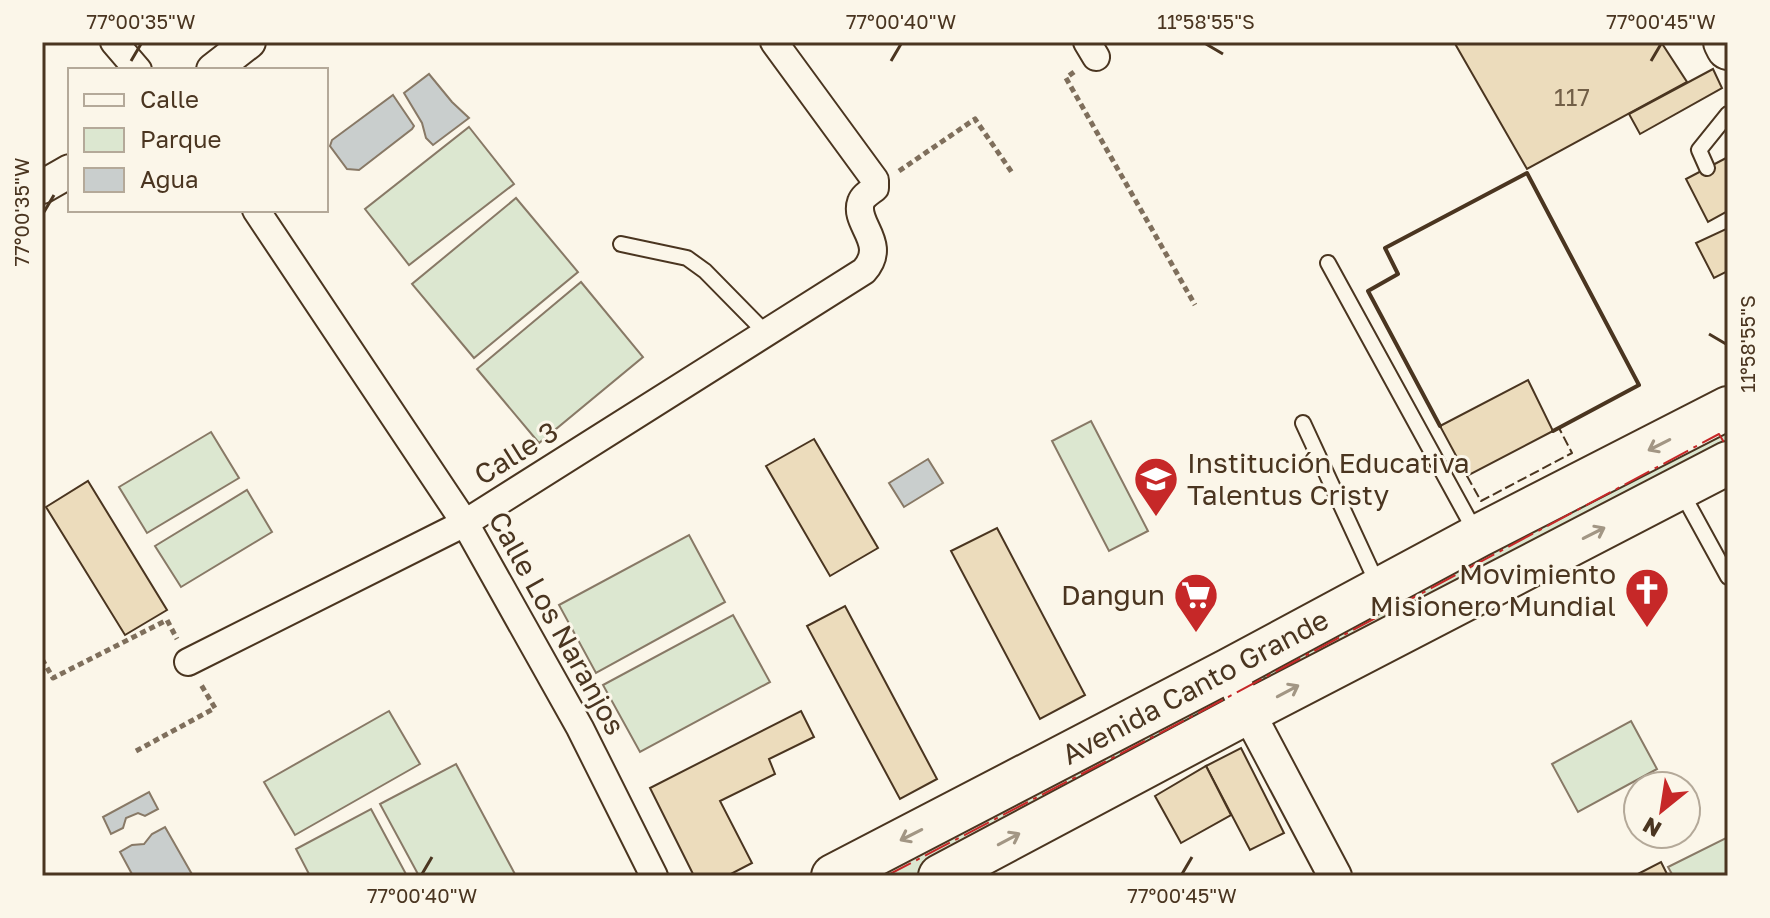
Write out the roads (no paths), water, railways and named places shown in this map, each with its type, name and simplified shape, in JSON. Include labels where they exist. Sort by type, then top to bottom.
[{"type":"main road","points":[[1725,42],[1728,48]]},
{"type":"main road","name":"Avenida Canto Grande","points":[[833,876],[1229,670],[1478,536],[1728,408]]},
{"type":"main road","name":"Avenida Canto Grande","points":[[940,876],[1728,463]]},
{"type":"street","points":[[114,42],[136,68]]},
{"type":"street","points":[[216,68],[249,42]]},
{"type":"street","name":"Calle 3","points":[[188,662],[465,523],[864,271],[872,262],[873,248],[859,207],[862,199],[875,188],[875,180],[774,42]]},
{"type":"street","points":[[42,187],[68,172]]},
{"type":"street","name":"Calle Los Naranjos","points":[[257,212],[465,523],[580,728],[654,876]]},
{"type":"street","points":[[1229,670],[1335,876]]},
{"type":"lane","points":[[1707,168],[1699,150],[1727,119]]},
{"type":"lane","points":[[621,244],[687,258],[705,271],[766,333]]},
{"type":"lane","points":[[1328,263],[1478,536]]},
{"type":"lane","points":[[1303,423],[1379,589]]},
{"type":"lane","points":[[1680,488],[1728,577]]},
{"type":"water","points":[[429,74],[469,118],[433,145],[426,138],[422,123],[404,93]]},
{"type":"water","points":[[393,95],[414,126],[359,170],[347,169],[330,146],[332,140]]},
{"type":"water","points":[[928,459],[943,483],[904,507],[889,483]]},
{"type":"water","points":[[149,792],[158,809],[145,816],[138,813],[126,818],[123,828],[111,834],[103,817]]},
{"type":"water","points":[[165,827],[193,876],[133,876],[120,852],[132,845],[144,844],[152,834]]},
{"type":"place","name":"Institución Educativa Talentus Cristy","points":[[1156,518]]},
{"type":"place","name":"Movimiento Misionero Mundial","points":[[1647,629]]},
{"type":"place","name":"Dangun","points":[[1196,634]]}]
